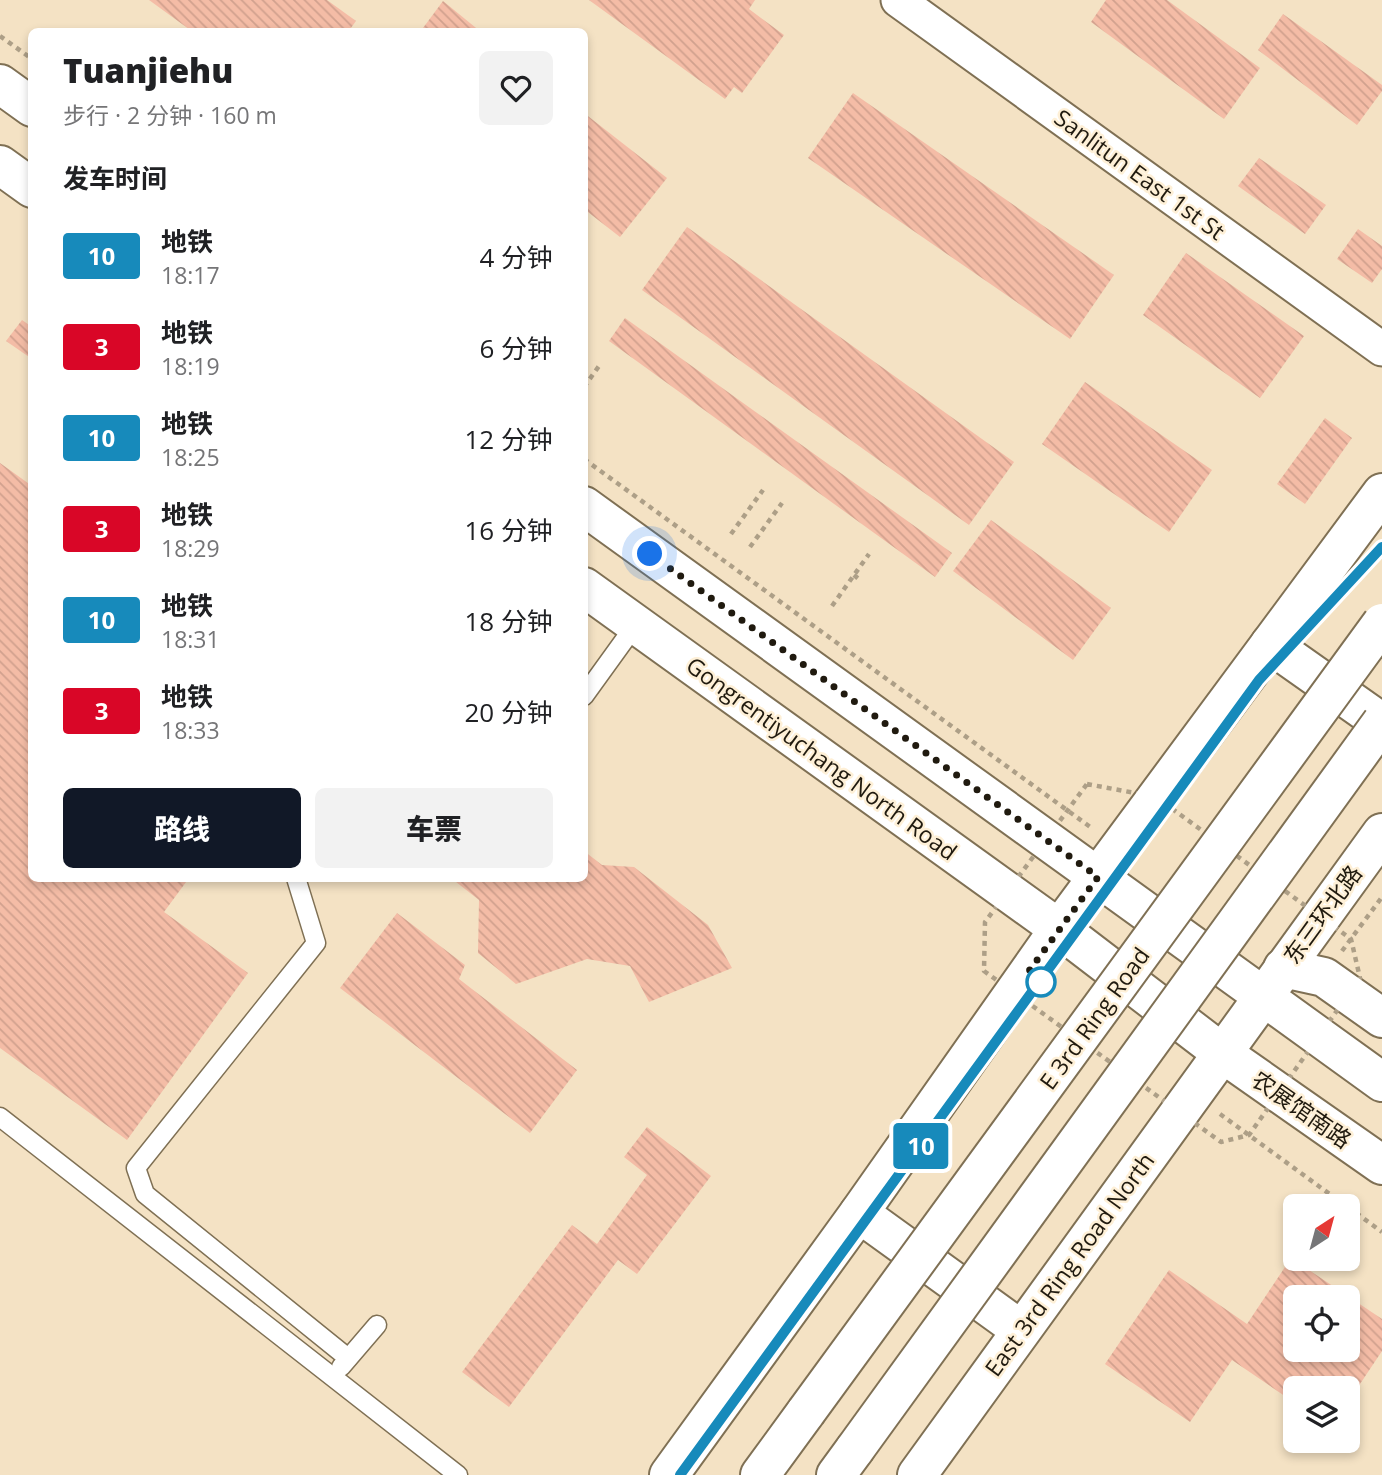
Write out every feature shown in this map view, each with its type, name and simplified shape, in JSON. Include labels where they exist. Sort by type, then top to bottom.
[{"type":"main road","points":[[0,84],[28,104]]},
{"type":"main road","points":[[669,1475],[859,1213],[1059,929],[1382,494]]},
{"type":"main road","points":[[588,509],[1108,863],[1273,982],[1382,1082]]},
{"type":"main road","name":"Gongrentiyuchang North Road","points":[[588,590],[1059,929],[1222,1053]]},
{"type":"main road","name":"E 3rd Ring Road","points":[[760,1475],[1382,623]]},
{"type":"main road","points":[[845,1462],[1382,722],[1270,644]]},
{"type":"main road","name":"东三环北路","points":[[1222,1053],[1382,833]]},
{"type":"main road","points":[[1273,982],[1324,976],[1382,1018]]},
{"type":"main road","name":"农展馆南路","points":[[1222,1053],[1382,1166]]},
{"type":"main road","name":"East 3rd Ring Road North","points":[[917,1475],[1222,1053]]},
{"type":"main road","points":[[859,1213],[1021,1330]]},
{"type":"street","name":"Sanlitun East 1st St","points":[[898,0],[1382,349]]},
{"type":"lane","points":[[588,690],[636,624]]},
{"type":"lane","points":[[297,882],[316,943],[136,1168],[145,1194],[348,1358]]},
{"type":"lane","points":[[0,1117],[458,1475]]},
{"type":"lane","points":[[333,1379],[377,1325]]},
{"type":"path","points":[[0,36],[28,56]]},
{"type":"path","points":[[588,382],[600,366]]},
{"type":"path","points":[[588,462],[1057,801],[1108,863]]},
{"type":"path","points":[[732,534],[763,490]]},
{"type":"path","points":[[750,547],[782,503]]},
{"type":"path","points":[[832,606],[869,554]]},
{"type":"path","points":[[854,575],[862,581]]},
{"type":"path","points":[[1360,1216],[1382,1232]]},
{"type":"building","points":[[149,0],[327,0],[356,21],[351,28],[188,28]]},
{"type":"building","points":[[589,0],[755,0],[749,9],[784,35],[742,93],[734,87],[725,99]]},
{"type":"building","points":[[1106,0],[1167,0],[1260,68],[1224,119],[1091,22]]},
{"type":"building","points":[[443,1],[476,28],[423,28]]},
{"type":"building","points":[[1283,14],[1382,85],[1382,91],[1357,125],[1258,50]]},
{"type":"building","points":[[853,93],[1114,275],[1070,339],[808,158]]},
{"type":"building","points":[[588,116],[667,178],[620,237],[588,212]]},
{"type":"building","points":[[1259,158],[1326,205],[1305,234],[1238,186]]},
{"type":"building","points":[[687,227],[1014,462],[969,525],[642,290]]},
{"type":"building","points":[[1358,229],[1382,246],[1382,269],[1372,283],[1337,259]]},
{"type":"building","points":[[1186,253],[1304,336],[1260,398],[1143,315]]},
{"type":"building","points":[[625,318],[952,553],[935,577],[609,341]]},
{"type":"building","points":[[22,320],[28,324],[28,356],[6,341]]},
{"type":"building","points":[[1085,382],[1212,470],[1169,532],[1042,444]]},
{"type":"building","points":[[1325,418],[1352,438],[1305,504],[1277,484]]},
{"type":"building","points":[[0,463],[28,483],[28,882],[186,882],[164,912],[248,973],[127,1140],[0,1048]]},
{"type":"building","points":[[991,520],[1111,608],[1073,660],[953,571]]},
{"type":"building","points":[[588,854],[602,865],[634,867],[708,925],[732,968],[649,1002],[630,966],[587,959],[516,984],[478,953],[479,900],[456,882],[588,882]]},
{"type":"building","points":[[397,913],[465,965],[459,979],[577,1070],[530,1133],[340,988]]},
{"type":"building","points":[[647,1127],[711,1176],[637,1274],[618,1260],[509,1407],[462,1372],[572,1225],[597,1244],[647,1175],[624,1157]]},
{"type":"building","points":[[1169,1270],[1247,1324],[1283,1270],[1310,1271],[1331,1285],[1283,1285],[1283,1362],[1360,1362],[1360,1304],[1382,1319],[1382,1351],[1360,1384],[1360,1376],[1283,1376],[1283,1395],[1232,1360],[1190,1422],[1105,1364]]},
{"type":"metro line","name":"10","points":[[680,1475],[1259,680],[1382,547]]},
{"type":"route","points":[[650,554],[1098,877],[1029,971],[1041,982]]}]
